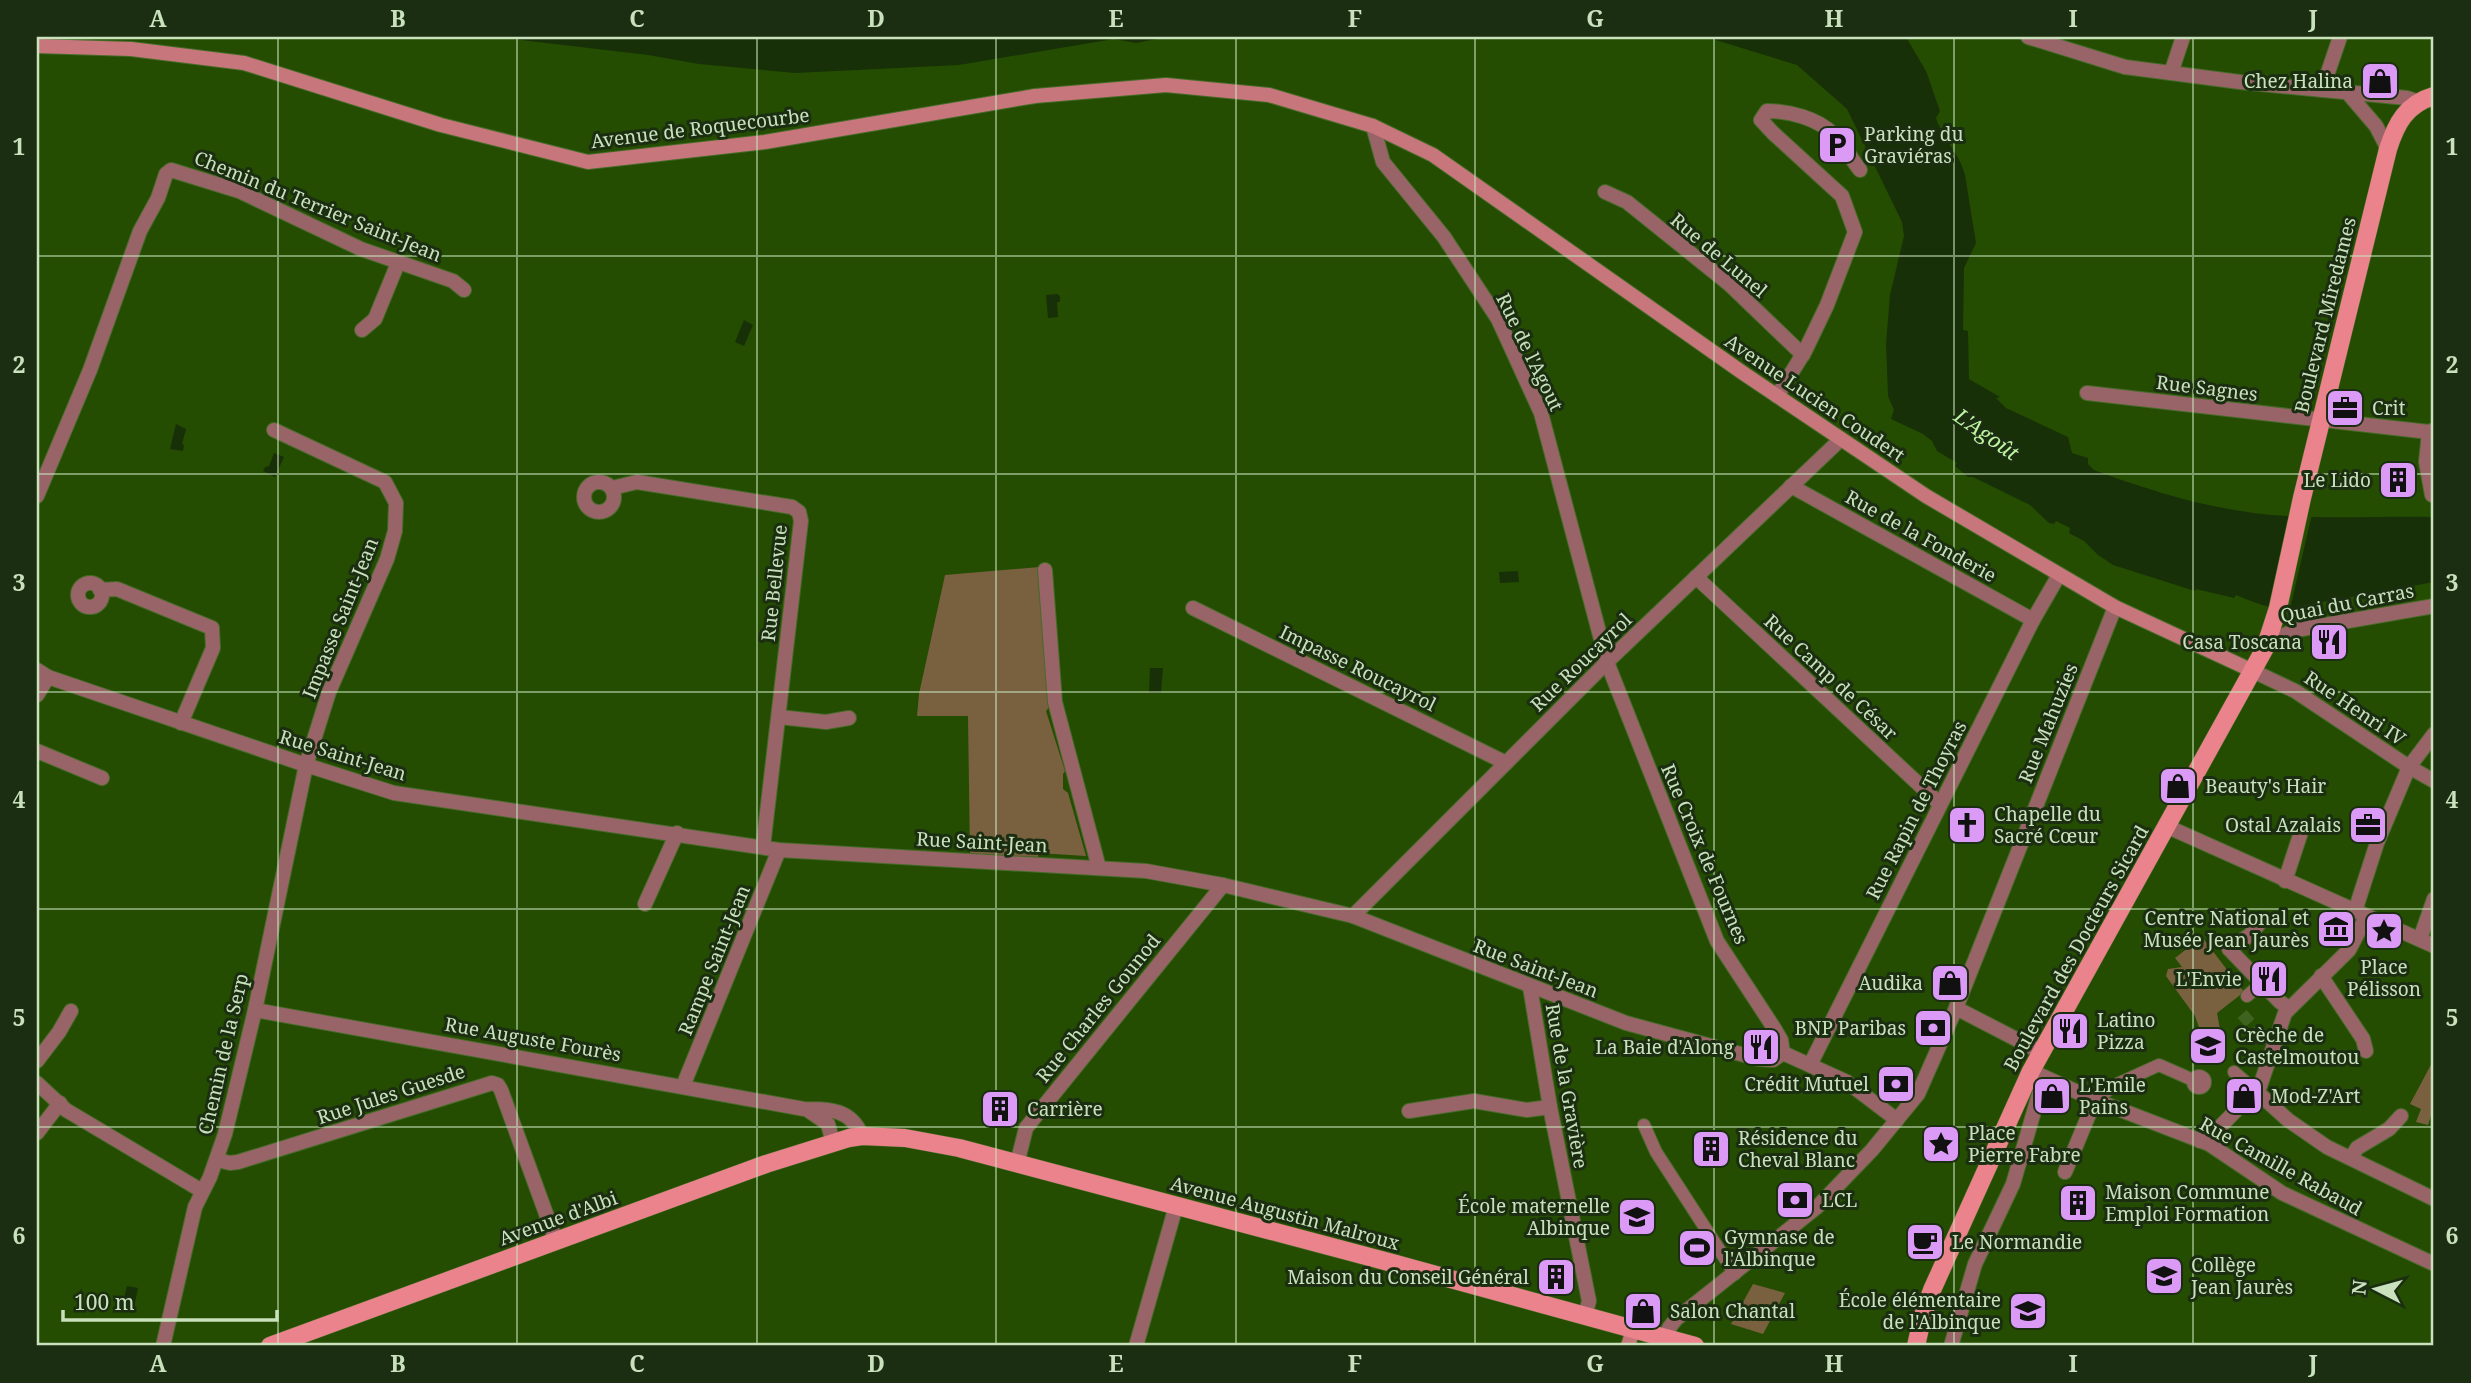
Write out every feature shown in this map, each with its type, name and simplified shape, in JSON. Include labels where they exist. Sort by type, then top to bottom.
[{"type":"main road","name":"Avenue de Roquecourbe","points":[[37,46],[131,49],[244,63],[441,125],[588,162],[765,142],[1035,96],[1166,85],[1269,95],[1373,126]]},
{"type":"main road","name":"Boulevard Miredames","points":[[2278,608],[2298,515],[2388,149],[2395,126],[2401,118],[2427,99]]},
{"type":"main road","name":"Avenue Lucien Coudert","points":[[1373,126],[1433,155],[1777,396],[1926,496],[2115,607],[2253,671]]},
{"type":"main road","name":"Boulevard des Docteurs Sicard","points":[[1905,1346],[1923,1315],[1953,1243],[2038,1074],[2041,1052],[2253,671],[2268,642],[2278,608]]},
{"type":"main road","name":"Avenue Augustin Malroux","points":[[862,1136],[923,1140],[1585,1316],[1631,1338],[1666,1339],[1695,1346]]},
{"type":"main road","name":"Avenue d'Albi","points":[[270,1346],[766,1164],[862,1136]]},
{"type":"main road","name":"Boulevard des Docteurs Sicard","points":[[1916,1346],[1923,1315]]},
{"type":"street","points":[[2030,37],[2125,67],[2171,74],[2427,99]]},
{"type":"street","points":[[2171,74],[2183,37]]},
{"type":"street","points":[[2322,90],[2340,37]]},
{"type":"street","points":[[2347,92],[2376,126],[2388,149]]},
{"type":"street","points":[[1777,396],[1827,306],[1855,232],[1842,196],[1761,120],[1767,111],[1787,111],[1812,122],[1833,134],[1860,170]]},
{"type":"street","name":"Rue de l'Agout","points":[[1373,126],[1383,162],[1444,237],[1498,319],[1541,413],[1607,662]]},
{"type":"street","name":"Chemin du Terrier Saint-Jean","points":[[37,496],[90,370],[140,231],[158,198],[166,174],[171,170],[239,191],[362,249],[453,281],[464,290]]},
{"type":"street","name":"Rue de Lunel","points":[[1605,192],[1627,202],[1729,284],[1802,355]]},
{"type":"street","points":[[362,330],[375,319],[398,263]]},
{"type":"street","name":"Rue Sagnes","points":[[2087,393],[2321,421],[2432,431]]},
{"type":"street","name":"Impasse Saint-Jean","points":[[274,430],[386,482],[396,503],[395,531],[387,558],[330,692],[306,765]]},
{"type":"street","points":[[2432,431],[2426,462],[2432,495]]},
{"type":"street","name":"Rue Roucayrol","points":[[1353,916],[1607,662],[1841,439]]},
{"type":"street","name":"Rue Bellevue","points":[[612,488],[637,482],[792,507],[799,512],[801,521],[764,847]]},
{"type":"street","name":"Rue de la Fonderie","points":[[1791,486],[2032,620]]},
{"type":"street","points":[[1045,570],[1055,702],[1099,868]]},
{"type":"street","name":"Rue Rapin de Thoyras","points":[[1810,1065],[2032,620],[2059,575]]},
{"type":"street","name":"Rue Camp de César","points":[[1696,577],[1940,804]]},
{"type":"street","points":[[100,590],[117,589],[212,628],[213,648],[181,723]]},
{"type":"street","name":"Quai du Carras","points":[[2268,642],[2309,627],[2434,606]]},
{"type":"street","name":"Rue Mahuzies","points":[[1956,1008],[2115,607]]},
{"type":"street","name":"Impasse Roucayrol","points":[[1193,608],[1506,763]]},
{"type":"street","name":"Rue Croix de Fournes","points":[[1607,662],[1714,935],[1781,1040],[1783,1053]]},
{"type":"street","name":"Rue Henri IV","points":[[2253,671],[2295,691],[2434,782]]},
{"type":"street","points":[[37,695],[42,674]]},
{"type":"street","name":"Rue Saint-Jean","points":[[42,674],[394,793],[779,850],[1146,871],[1223,885],[1353,916],[1626,1023],[1759,1059],[1773,1060],[1783,1053]]},
{"type":"street","points":[[779,717],[826,722],[849,718]]},
{"type":"street","points":[[2200,1141],[2210,1136],[2260,1086],[2268,1037],[2288,1008],[2349,950],[2361,914],[2377,843],[2409,767],[2434,734]]},
{"type":"street","points":[[37,751],[102,778]]},
{"type":"street","name":"Chemin de la Serp","points":[[163,1346],[195,1208],[225,1134],[255,1010],[306,765]]},
{"type":"street","points":[[2166,826],[2434,946]]},
{"type":"street","points":[[2285,881],[2303,826]]},
{"type":"street","points":[[645,904],[677,833]]},
{"type":"street","name":"Rampe Saint-Jean","points":[[684,1086],[779,850]]},
{"type":"street","name":"Rue Charles Gounod","points":[[1017,1164],[1026,1128],[1223,885]]},
{"type":"street","points":[[2420,939],[2434,899]]},
{"type":"street","points":[[2262,920],[2250,935],[2229,949],[2288,1008]]},
{"type":"street","points":[[2321,976],[2363,1039],[2366,1051]]},
{"type":"street","points":[[2247,996],[2262,983]]},
{"type":"street","name":"Rue de la Gravière","points":[[1530,987],[1550,1107],[1589,1301],[1585,1316]]},
{"type":"street","points":[[1666,1339],[1669,1328],[1676,1319],[1818,1207],[1902,1114],[1921,1086],[1956,1008],[2041,1052]]},
{"type":"street","name":"Rue Auguste Fourès","points":[[255,1010],[804,1109],[828,1109],[857,1124],[862,1136]]},
{"type":"street","points":[[37,1060],[59,1032],[71,1011]]},
{"type":"street","points":[[1783,1053],[1847,1082],[1902,1114]]},
{"type":"street","points":[[2065,1172],[2095,1100],[2115,1085],[2159,1065],[2193,1080]]},
{"type":"street","points":[[2234,1072],[2301,1130],[2327,1147],[2434,1199]]},
{"type":"street","points":[[1951,1346],[1975,1264],[2014,1180],[2038,1074]]},
{"type":"street","name":"Rue Camille Rabaud","points":[[2038,1074],[2095,1100],[2209,1144],[2282,1193],[2434,1264]]},
{"type":"street","points":[[37,1083],[66,1110],[202,1191]]},
{"type":"street","name":"Rue Jules Guesde","points":[[216,1160],[238,1162],[492,1083],[498,1085],[501,1090],[556,1241]]},
{"type":"street","points":[[1409,1111],[1475,1094],[1527,1110],[1550,1107]]},
{"type":"street","points":[[37,1133],[60,1103]]},
{"type":"street","name":"Rue Auguste Fourès","points":[[804,1109],[828,1124],[833,1143]]},
{"type":"street","points":[[2351,1158],[2357,1148],[2389,1129],[2401,1116]]},
{"type":"street","points":[[1644,1125],[1656,1152],[1735,1275]]},
{"type":"street","points":[[1136,1346],[1176,1206]]},
{"type":"shaded area","points":[[1040,567],[1052,704],[1046,711],[1065,771],[1063,789],[1068,793],[1086,856],[1038,853],[1038,857],[970,854],[968,716],[917,716],[919,694],[945,575]]},
{"type":"shaded area","points":[[2202,937],[2244,992],[2217,1013],[2221,1035],[2200,1030],[2195,1016],[2166,976],[2168,969],[2182,967],[2175,958]]},
{"type":"shaded area","points":[[2434,1059],[2434,1107],[2428,1125],[2416,1122],[2421,1109],[2410,1104]]},
{"type":"shaded area","points":[[1753,1284],[1785,1293],[1763,1334],[1731,1324]]},
{"type":"water","points":[[496,37],[1167,37],[1136,43],[1114,39],[959,65],[795,73],[699,64],[648,55]]},
{"type":"water","name":"L'Agoût","points":[[1706,37],[1906,37],[1926,71],[1940,111],[1936,118],[1965,175],[1976,243],[1964,268],[1963,330],[1968,331],[1969,379],[2000,397],[1996,398],[2006,408],[2068,437],[2072,453],[2088,458],[2088,464],[2094,470],[2165,494],[2263,514],[2434,517],[2434,582],[2289,608],[2261,604],[2236,595],[2234,598],[2196,589],[2195,591],[2113,565],[2084,541],[2069,533],[2070,528],[2056,521],[2054,524],[2049,523],[2030,505],[1968,477],[1955,466],[1957,463],[1937,451],[1932,441],[1923,434],[1891,419],[1894,410],[1888,396],[1886,344],[1890,295],[1904,236],[1902,222],[1847,109],[1797,65]]},
{"type":"water","points":[[1046,295],[1060,296],[1060,302],[1057,302],[1058,317],[1048,318]]},
{"type":"water","points":[[744,320],[753,325],[744,346],[735,342]]},
{"type":"water","points":[[176,424],[186,429],[183,451],[170,449]]},
{"type":"water","points":[[274,453],[284,457],[275,477],[263,471],[269,466]]},
{"type":"water","points":[[1518,571],[1519,582],[1500,583],[1499,572]]},
{"type":"water","points":[[1150,668],[1163,668],[1161,693],[1149,693]]},
{"type":"water","points":[[127,1286],[138,1288],[133,1313],[121,1310]]},
{"type":"pier","points":[[2312,514],[2290,609],[2268,608],[2289,515]]},
{"type":"tunnel","points":[[2242,1014],[2261,1035]]},
{"type":"place","name":"Chez Halina","points":[[2380,81]]},
{"type":"place","name":"Parking du Graviéras","points":[[1837,145]]},
{"type":"place","name":"Crit","points":[[2345,408]]},
{"type":"place","name":"Le Lido","points":[[2398,480]]},
{"type":"place","name":"Casa Toscana","points":[[2329,642]]},
{"type":"place","name":"Beauty's Hair","points":[[2178,786]]},
{"type":"place","name":"Chapelle du Sacré Cœur","points":[[1967,825]]},
{"type":"place","name":"Ostal Azalais","points":[[2368,825]]},
{"type":"place","name":"Centre National et Musée Jean Jaurès","points":[[2336,929]]},
{"type":"place","name":"Place Pélisson","points":[[2384,931]]},
{"type":"place","name":"L'Envie","points":[[2269,979]]},
{"type":"place","name":"Audika","points":[[1950,983]]},
{"type":"place","name":"BNP Paribas","points":[[1933,1028]]},
{"type":"place","name":"Latino Pizza","points":[[2070,1031]]},
{"type":"place","name":"Crèche de Castelmoutou","points":[[2208,1046]]},
{"type":"place","name":"La Baie d'Along","points":[[1761,1047]]},
{"type":"place","name":"Crédit Mutuel","points":[[1896,1084]]},
{"type":"place","name":"L'Emile Pains","points":[[2052,1096]]},
{"type":"place","name":"Mod-Z'Art","points":[[2244,1096]]},
{"type":"place","name":"Carrière","points":[[1000,1109]]},
{"type":"place","name":"Place Pierre Fabre","points":[[1941,1144]]},
{"type":"place","name":"Résidence du Cheval Blanc","points":[[1711,1149]]},
{"type":"place","name":"LCL","points":[[1795,1200]]},
{"type":"place","name":"Maison Commune Emploi Formation","points":[[2078,1203]]},
{"type":"place","name":"École maternelle Albinque","points":[[1637,1217]]},
{"type":"place","name":"Le Normandie","points":[[1925,1242]]},
{"type":"place","name":"Gymnase de l'Albinque","points":[[1697,1248]]},
{"type":"place","name":"Collège Jean Jaurès","points":[[2164,1276]]},
{"type":"place","name":"Maison du Conseil Général","points":[[1556,1277]]},
{"type":"place","name":"Salon Chantal","points":[[1643,1311]]},
{"type":"place","name":"École élémentaire de l'Albinque","points":[[2028,1311]]}]
